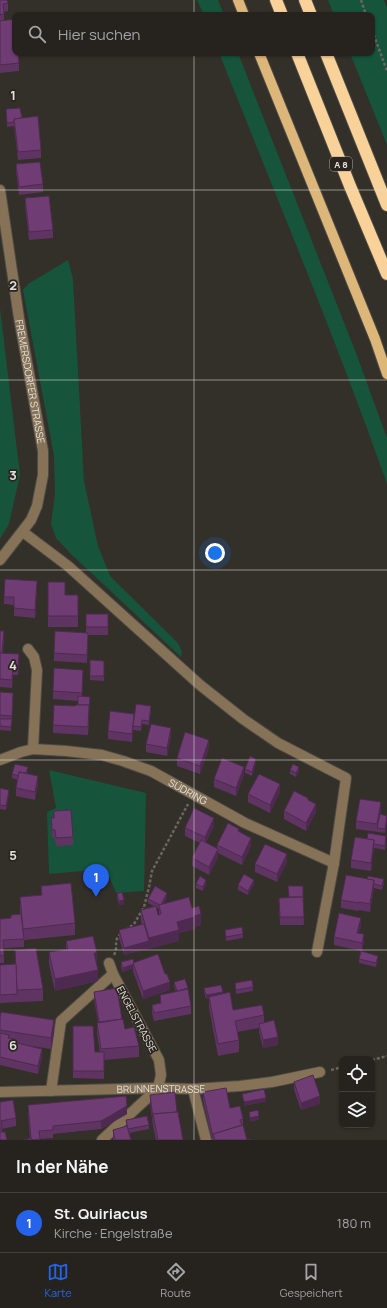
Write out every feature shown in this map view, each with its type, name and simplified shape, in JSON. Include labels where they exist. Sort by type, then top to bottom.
[{"type":"highway","points":[[276,0],[281,12]]},
{"type":"highway","points":[[305,0],[310,12]]},
{"type":"highway","name":"A 8","points":[[298,56],[387,274]]},
{"type":"highway","name":"A 8","points":[[327,56],[387,205]]},
{"type":"main road","points":[[238,0],[243,12]]},
{"type":"main road","points":[[260,56],[372,332],[387,374]]},
{"type":"street","name":"FREMERSDORFER STRASSE","points":[[0,190],[19,318],[43,451],[43,475],[37,506],[31,520],[23,532],[0,560]]},
{"type":"street","points":[[23,532],[68,566],[200,685],[244,719],[278,743],[346,778],[334,863],[317,952]]},
{"type":"street","points":[[28,649],[34,657],[37,670],[33,749]]},
{"type":"street","name":"SÜDRING","points":[[0,760],[33,749],[88,754],[123,760],[151,771],[245,823],[334,863]]},
{"type":"street","name":"ENGELSTRASSE","points":[[109,963],[113,974],[159,1060],[161,1075],[158,1088]]},
{"type":"street","name":"ENGELSTRASSE","points":[[51,1091],[58,1021],[113,974]]},
{"type":"street","name":"BRUNNENSTRASSE","points":[[0,1092],[158,1088],[193,1089],[272,1082],[320,1072]]},
{"type":"street","points":[[102,1140],[158,1088]]},
{"type":"street","points":[[193,1089],[206,1140]]},
{"type":"path","points":[[361,0],[365,12]]},
{"type":"path","points":[[375,38],[387,71]]},
{"type":"path","points":[[109,963],[116,951],[116,941],[118,936],[134,924],[144,907],[150,887],[152,871],[193,795]]},
{"type":"path","points":[[375,1059],[387,1056]]},
{"type":"green space","points":[[197,0],[218,0],[223,12],[203,12]]},
{"type":"green space","points":[[328,0],[384,0],[387,8],[387,145],[351,56],[375,56],[375,12],[333,12]]},
{"type":"green space","points":[[220,56],[239,56],[356,353],[387,438],[387,484],[326,322]]},
{"type":"green space","points":[[68,260],[73,279],[84,481],[98,546],[110,576],[178,643],[182,652],[181,657],[71,554],[56,538],[51,524],[55,494],[54,456],[23,290],[28,284]]},
{"type":"green space","points":[[0,308],[20,475],[9,524],[0,539]]},
{"type":"green space","points":[[49,770],[146,793],[144,891],[116,893],[106,869],[49,874],[47,812],[56,808]]},
{"type":"building","points":[[0,0],[7,0],[8,3],[3,4],[4,14],[0,15]]},
{"type":"building","points":[[12,19],[12,56],[18,56],[19,63],[0,65],[0,21]]},
{"type":"building","points":[[20,108],[22,118],[14,119],[14,122],[7,123],[6,109]]},
{"type":"building","points":[[38,116],[41,150],[18,152],[14,119]]},
{"type":"building","points":[[40,162],[43,184],[19,187],[16,164]]},
{"type":"building","points":[[49,196],[53,230],[29,232],[25,198]]},
{"type":"building","points":[[5,579],[37,581],[35,610],[14,608],[14,597],[4,597]]},
{"type":"building","points":[[48,582],[65,582],[65,595],[78,595],[78,616],[48,616]]},
{"type":"building","points":[[86,614],[108,614],[108,627],[86,627]]},
{"type":"building","points":[[0,631],[4,631],[2,653],[0,653]]},
{"type":"building","points":[[55,631],[88,633],[87,655],[54,653]]},
{"type":"building","points":[[0,653],[19,654],[18,667],[13,667],[12,680],[0,679]]},
{"type":"building","points":[[90,660],[104,661],[104,676],[90,676]]},
{"type":"building","points":[[54,668],[83,670],[82,693],[53,691]]},
{"type":"building","points":[[0,692],[13,693],[12,716],[0,715]]},
{"type":"building","points":[[78,696],[90,697],[89,709],[89,705],[78,705]]},
{"type":"building","points":[[136,704],[151,706],[149,721],[142,720],[141,727],[133,726]]},
{"type":"building","points":[[54,705],[89,705],[88,727],[53,725]]},
{"type":"building","points":[[110,711],[134,714],[132,734],[108,731]]},
{"type":"building","points":[[0,719],[12,719],[11,727],[0,726]]},
{"type":"building","points":[[151,724],[171,728],[167,748],[146,744]]},
{"type":"building","points":[[185,732],[209,740],[200,766],[177,758]]},
{"type":"building","points":[[250,756],[256,759],[252,772],[245,769]]},
{"type":"building","points":[[222,758],[244,767],[236,788],[214,779]]},
{"type":"building","points":[[15,764],[28,767],[26,773],[19,772],[19,776],[12,774]]},
{"type":"building","points":[[293,764],[299,767],[296,773],[290,770]]},
{"type":"building","points":[[19,772],[38,776],[35,792],[16,788]]},
{"type":"building","points":[[259,774],[280,784],[270,805],[248,794]]},
{"type":"building","points":[[0,788],[9,790],[6,806],[0,805]]},
{"type":"building","points":[[294,791],[316,804],[306,823],[284,811]]},
{"type":"building","points":[[360,799],[381,802],[377,824],[356,821]]},
{"type":"building","points":[[194,808],[214,818],[205,837],[185,828]]},
{"type":"building","points":[[71,810],[73,837],[56,838],[55,830],[52,830],[51,818],[54,818],[54,811]]},
{"type":"building","points":[[380,814],[387,816],[385,829],[377,828]]},
{"type":"building","points":[[228,823],[239,829],[238,831],[251,838],[242,857],[217,845]]},
{"type":"building","points":[[368,833],[386,836],[385,846],[374,844],[374,840],[367,839]]},
{"type":"building","points":[[355,837],[374,840],[371,863],[351,860]]},
{"type":"building","points":[[201,840],[218,849],[209,867],[192,858]]},
{"type":"building","points":[[265,844],[287,854],[277,874],[255,864]]},
{"type":"building","points":[[244,874],[254,880],[248,891],[238,885]]},
{"type":"building","points":[[346,875],[374,880],[370,904],[341,900]]},
{"type":"building","points":[[200,876],[206,880],[203,887],[196,884]]},
{"type":"building","points":[[368,876],[384,879],[382,886],[374,884],[374,880],[367,879]]},
{"type":"building","points":[[71,883],[75,923],[23,929],[20,897],[42,895],[41,886]]},
{"type":"building","points":[[155,886],[167,893],[161,905],[148,899]]},
{"type":"building","points":[[288,886],[303,886],[303,897],[289,897]]},
{"type":"building","points":[[122,892],[124,900],[119,901],[117,894]]},
{"type":"building","points":[[189,897],[192,908],[199,906],[201,914],[177,922],[179,930],[149,938],[141,910],[156,906],[158,915],[161,914],[159,905]]},
{"type":"building","points":[[303,897],[304,917],[280,917],[279,898]]},
{"type":"building","points":[[339,913],[361,918],[357,933],[364,934],[362,943],[334,937]]},
{"type":"building","points":[[21,914],[24,939],[3,940],[4,955],[0,956],[0,919],[11,918],[11,915]]},
{"type":"building","points":[[144,924],[149,941],[124,948],[119,930]]},
{"type":"building","points":[[242,927],[243,934],[226,937],[225,930]]},
{"type":"building","points":[[93,936],[97,953],[94,953],[98,970],[55,979],[49,952],[68,949],[66,941]]},
{"type":"building","points":[[36,948],[43,989],[17,990],[15,950]]},
{"type":"building","points":[[361,951],[378,956],[376,963],[359,959]]},
{"type":"building","points":[[158,954],[165,974],[167,974],[170,982],[143,991],[133,963]]},
{"type":"building","points":[[133,959],[134,964],[123,968],[121,962]]},
{"type":"building","points":[[16,964],[17,994],[0,995],[0,965]]},
{"type":"building","points":[[185,979],[188,988],[177,991],[174,982]]},
{"type":"building","points":[[252,980],[253,987],[236,990],[235,983]]},
{"type":"building","points":[[221,985],[223,992],[206,995],[204,988]]},
{"type":"building","points":[[117,988],[122,1019],[99,1022],[94,992]]},
{"type":"building","points":[[188,989],[191,1006],[154,1013],[152,1005],[161,1003],[160,995]]},
{"type":"building","points":[[230,992],[233,1010],[262,1005],[264,1015],[235,1021],[239,1040],[218,1044],[209,997]]},
{"type":"building","points":[[1,1012],[54,1020],[51,1038],[0,1030]]},
{"type":"building","points":[[123,1019],[125,1029],[134,1027],[139,1046],[101,1049],[97,1023]]},
{"type":"building","points":[[274,1020],[278,1037],[263,1040],[259,1024]]},
{"type":"building","points":[[73,1026],[93,1026],[95,1052],[104,1052],[104,1071],[73,1071]]},
{"type":"building","points":[[0,1033],[9,1035],[8,1038],[13,1039],[13,1042],[42,1049],[38,1066],[0,1057]]},
{"type":"building","points":[[313,1075],[320,1096],[301,1103],[294,1082]]},
{"type":"building","points":[[226,1088],[230,1108],[240,1106],[243,1119],[240,1120],[242,1125],[213,1134],[213,1137],[203,1092]]},
{"type":"building","points":[[264,1089],[266,1098],[244,1102],[242,1094]]},
{"type":"building","points":[[175,1092],[177,1112],[153,1114],[153,1118],[150,1095]]},
{"type":"building","points":[[126,1096],[127,1106],[101,1121],[53,1126],[53,1130],[39,1131],[40,1139],[32,1140],[31,1138],[28,1105]]},
{"type":"building","points":[[13,1100],[16,1118],[1,1121],[2,1129],[0,1129],[0,1102]]},
{"type":"building","points":[[258,1110],[259,1116],[250,1118],[249,1112]]},
{"type":"building","points":[[178,1112],[183,1140],[158,1140],[153,1114]]},
{"type":"building","points":[[147,1116],[149,1125],[128,1129],[126,1120]]},
{"type":"building","points":[[243,1125],[247,1140],[215,1140],[213,1134]]},
{"type":"building","points":[[127,1126],[131,1140],[115,1140],[113,1130]]},
{"type":"building","points":[[0,1132],[5,1132],[7,1140],[0,1140]]},
{"type":"place","name":"St. Quiriacus","points":[[96,897]]}]
